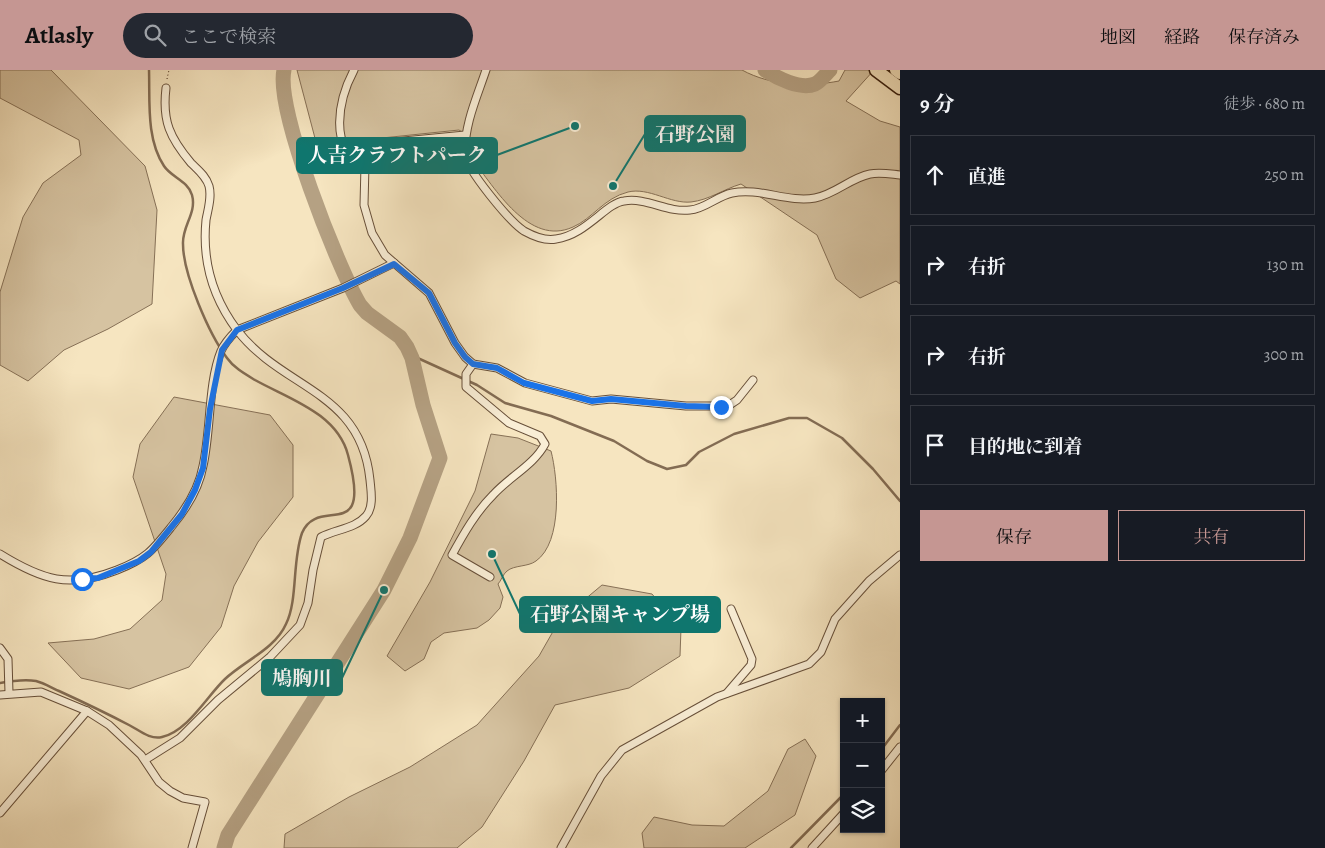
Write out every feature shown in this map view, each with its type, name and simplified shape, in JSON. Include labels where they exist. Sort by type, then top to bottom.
[{"type":"highway","points":[[876,70],[900,88]]},
{"type":"highway","points":[[896,70],[900,73]]},
{"type":"street","points":[[354,70],[345,86],[340,112],[340,124],[346,152],[356,161],[365,165]]},
{"type":"street","points":[[486,70],[465,135],[465,157],[478,182],[523,230],[540,238],[554,240],[580,232],[619,201],[643,200],[669,208],[694,210],[733,193],[749,192],[813,198],[827,195],[854,179],[870,174],[900,175]]},
{"type":"street","points":[[145,760],[180,738],[218,700],[270,657],[300,624],[308,603],[313,570],[322,537],[355,525],[366,516],[370,507],[368,465],[354,430],[344,414],[256,350],[237,330],[221,303],[209,272],[206,254],[210,188],[202,173],[173,138],[164,114],[166,88]]},
{"type":"street","points":[[465,135],[383,143],[373,150],[365,165],[364,205],[372,233],[385,255],[429,293],[455,343],[465,357],[473,364],[497,368],[524,383],[592,401],[611,399],[686,406],[728,406],[736,400],[753,380]]},
{"type":"street","points":[[0,554],[39,576],[64,580],[98,578],[139,561],[151,552],[182,514],[195,490],[203,468],[218,360],[227,341],[237,330],[343,288],[394,264]]},
{"type":"street","points":[[473,364],[466,374],[466,387],[509,423],[540,436],[545,444],[540,454],[499,488],[479,510],[452,555],[490,577]]},
{"type":"street","points":[[561,848],[572,824],[601,776],[622,750],[727,693],[809,664],[821,652],[835,619],[869,581],[900,555]]},
{"type":"street","points":[[727,693],[751,665],[752,659],[731,609]]},
{"type":"street","points":[[0,648],[8,659],[9,693]]},
{"type":"street","points":[[0,695],[41,692],[87,711],[109,725],[145,760],[159,782],[170,791],[182,798],[205,802],[192,848]]},
{"type":"street","points":[[0,813],[87,711]]},
{"type":"street","points":[[885,766],[900,747]]},
{"type":"street","points":[[812,848],[840,817]]},
{"type":"path","points":[[166,88],[169,70]]},
{"type":"shaded area","points":[[0,70],[51,70],[145,166],[157,210],[152,304],[108,329],[64,350],[28,381],[0,365],[0,292],[23,217],[43,183],[81,155],[79,140],[0,98]]},
{"type":"shaded area","points":[[297,70],[742,70],[777,82],[815,84],[839,81],[845,70],[874,70],[846,101],[880,121],[900,127],[900,284],[896,281],[860,298],[836,279],[817,235],[741,184],[704,199],[691,202],[675,201],[652,193],[628,192],[612,199],[573,227],[557,231],[542,229],[528,222],[502,199],[472,159],[473,139],[459,130],[382,138],[362,155],[343,163],[316,142]]},
{"type":"shaded area","points":[[174,397],[270,415],[293,445],[293,497],[258,542],[234,586],[221,627],[189,667],[129,689],[81,678],[48,643],[94,639],[130,629],[162,600],[166,574],[133,477],[140,444]]},
{"type":"shaded area","points":[[491,434],[518,438],[551,451],[555,477],[556,509],[551,540],[545,552],[536,561],[510,569],[504,574],[498,584],[503,597],[500,608],[489,620],[477,628],[444,633],[431,642],[424,659],[405,671],[387,656],[430,582],[475,491]]},
{"type":"shaded area","points":[[602,585],[652,594],[681,628],[680,656],[629,688],[555,705],[524,761],[482,827],[457,848],[284,848],[285,834],[349,797],[410,767],[477,725],[539,656],[559,621]]},
{"type":"shaded area","points":[[805,739],[816,756],[795,815],[745,848],[644,848],[642,833],[654,817],[692,825],[724,826],[768,791],[788,749]]},
{"type":"waterway","points":[[0,683],[22,680],[39,682],[149,736],[158,738],[171,733],[189,720],[225,679],[267,648],[281,633],[290,614],[297,556],[302,533],[310,522],[319,517],[340,514],[349,510],[354,501],[354,483],[348,455],[342,440],[334,428],[310,409],[236,368],[220,347],[205,319],[192,287],[184,257],[183,237],[193,208],[192,195],[187,186],[164,166],[154,144],[149,107],[149,70]]},
{"type":"waterway","points":[[224,848],[228,835],[384,590],[410,538],[440,458],[423,405],[412,358],[407,347],[400,337],[367,313],[360,305],[324,225],[298,152],[289,118],[284,90],[284,70]]},
{"type":"waterway","points":[[765,70],[782,80],[803,85],[817,83],[830,70]]},
{"type":"waterway","points":[[411,355],[477,385],[505,403],[551,416],[614,441],[647,461],[667,469],[686,465],[699,452],[734,434],[789,418],[807,418],[842,438],[873,469],[900,501]]},
{"type":"waterway","points":[[885,745],[900,725]]},
{"type":"waterway","points":[[791,848],[840,798]]},
{"type":"place","name":"人吉クラフトパーク","points":[[575,126]]},
{"type":"place","name":"石野公園","points":[[613,186]]},
{"type":"place","name":"石野公園キャンプ場","points":[[492,554]]},
{"type":"place","name":"鳩胸川","points":[[384,590]]},
{"type":"route","points":[[82,579],[98,578],[139,561],[151,552],[182,514],[195,490],[203,468],[218,360],[227,341],[237,330],[343,288],[394,264],[429,293],[455,343],[465,357],[473,364],[497,368],[524,383],[592,401],[611,399],[686,406],[721,407]]}]
